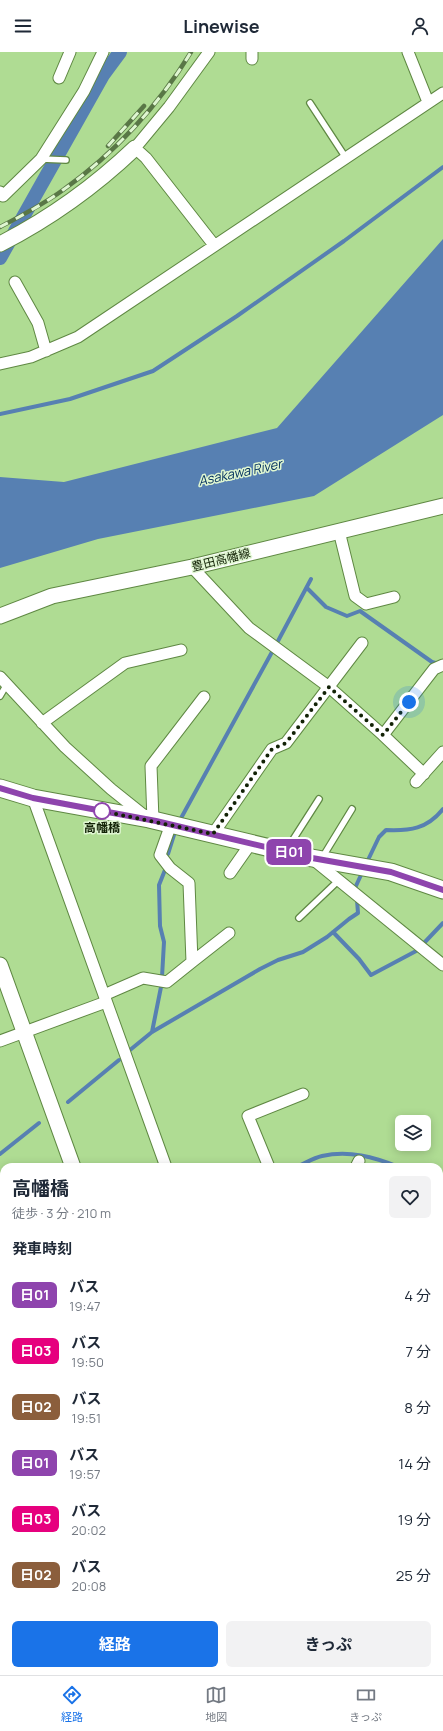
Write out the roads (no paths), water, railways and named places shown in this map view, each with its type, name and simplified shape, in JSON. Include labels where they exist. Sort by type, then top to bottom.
[{"type":"main road","points":[[0,244],[49,217],[89,190],[135,148]]},
{"type":"main road","name":"豊田高幡線","points":[[0,616],[52,596],[192,567],[443,506]]},
{"type":"main road","points":[[0,788],[33,798],[171,824],[316,859],[391,872],[443,890]]},
{"type":"main road","points":[[0,965],[72,1163]]},
{"type":"street","points":[[59,78],[70,52]]},
{"type":"street","points":[[0,192],[3,196],[45,159],[84,91],[103,52]]},
{"type":"street","points":[[209,52],[169,107],[135,148],[150,164],[214,245]]},
{"type":"street","points":[[408,52],[428,102]]},
{"type":"street","points":[[0,364],[31,357],[46,351],[78,336],[102,322],[214,245],[443,93]]},
{"type":"street","points":[[15,282],[38,323],[46,351]]},
{"type":"street","points":[[339,532],[355,596],[366,604],[394,597]]},
{"type":"street","points":[[192,567],[249,628],[329,687],[424,774]]},
{"type":"street","points":[[213,834],[272,749],[286,743],[362,643]]},
{"type":"street","points":[[42,723],[125,663],[181,650]]},
{"type":"street","points":[[383,735],[434,669],[443,665]]},
{"type":"street","points":[[3,680],[42,723],[111,788],[151,820]]},
{"type":"street","points":[[151,820],[151,766],[204,697]]},
{"type":"street","points":[[416,782],[443,752]]},
{"type":"street","points":[[33,798],[165,1163]]},
{"type":"street","points":[[171,824],[160,854],[170,868],[189,883],[192,962]]},
{"type":"street","points":[[230,873],[251,843]]},
{"type":"street","points":[[316,859],[339,880],[443,966]]},
{"type":"street","points":[[0,1041],[105,998],[143,978],[167,982],[229,934]]},
{"type":"street","points":[[267,1163],[248,1116],[303,1094]]},
{"type":"lane","points":[[310,103],[346,158]]},
{"type":"lane","points":[[45,159],[66,160]]},
{"type":"lane","points":[[0,696],[3,680]]},
{"type":"lane","points":[[285,852],[319,799]]},
{"type":"lane","points":[[316,859],[352,809]]},
{"type":"lane","points":[[299,918],[339,880]]},
{"type":"water","name":"Asakawa River","points":[[443,239],[443,415],[314,496],[98,539],[0,568],[0,477],[64,482],[277,428]]},
{"type":"waterway","points":[[0,258],[103,75],[120,52]]},
{"type":"waterway","points":[[0,414],[70,399],[153,371],[237,316],[344,241],[443,167]]},
{"type":"waterway","points":[[278,641],[311,579]]},
{"type":"waterway","points":[[307,588],[326,607],[347,616],[360,611],[432,662],[439,664]]},
{"type":"waterway","points":[[180,820],[272,652]]},
{"type":"waterway","points":[[368,860],[379,837],[386,830],[403,830],[424,825],[437,816],[443,809]]},
{"type":"waterway","points":[[168,854],[174,835]]},
{"type":"waterway","points":[[162,977],[164,942],[160,926],[159,885],[165,870]]},
{"type":"waterway","points":[[355,888],[361,875]]},
{"type":"waterway","points":[[130,1050],[152,1032],[260,969],[278,960],[303,952],[327,937],[358,913],[357,900]]},
{"type":"waterway","points":[[424,943],[443,923]]},
{"type":"waterway","points":[[333,932],[359,959],[371,975],[418,950]]},
{"type":"waterway","points":[[152,1032],[161,987]]},
{"type":"waterway","points":[[68,1102],[119,1060]]},
{"type":"waterway","points":[[0,1154],[39,1123]]},
{"type":"waterway","points":[[305,1163],[319,1157],[332,1154],[352,1154],[388,1163]]},
{"type":"railway","points":[[0,227],[56,195],[100,161],[150,109],[165,91],[191,52]]},
{"type":"railway","points":[[108,146],[144,106]]},
{"type":"place","name":"高幡橋","points":[[102,811]]}]
